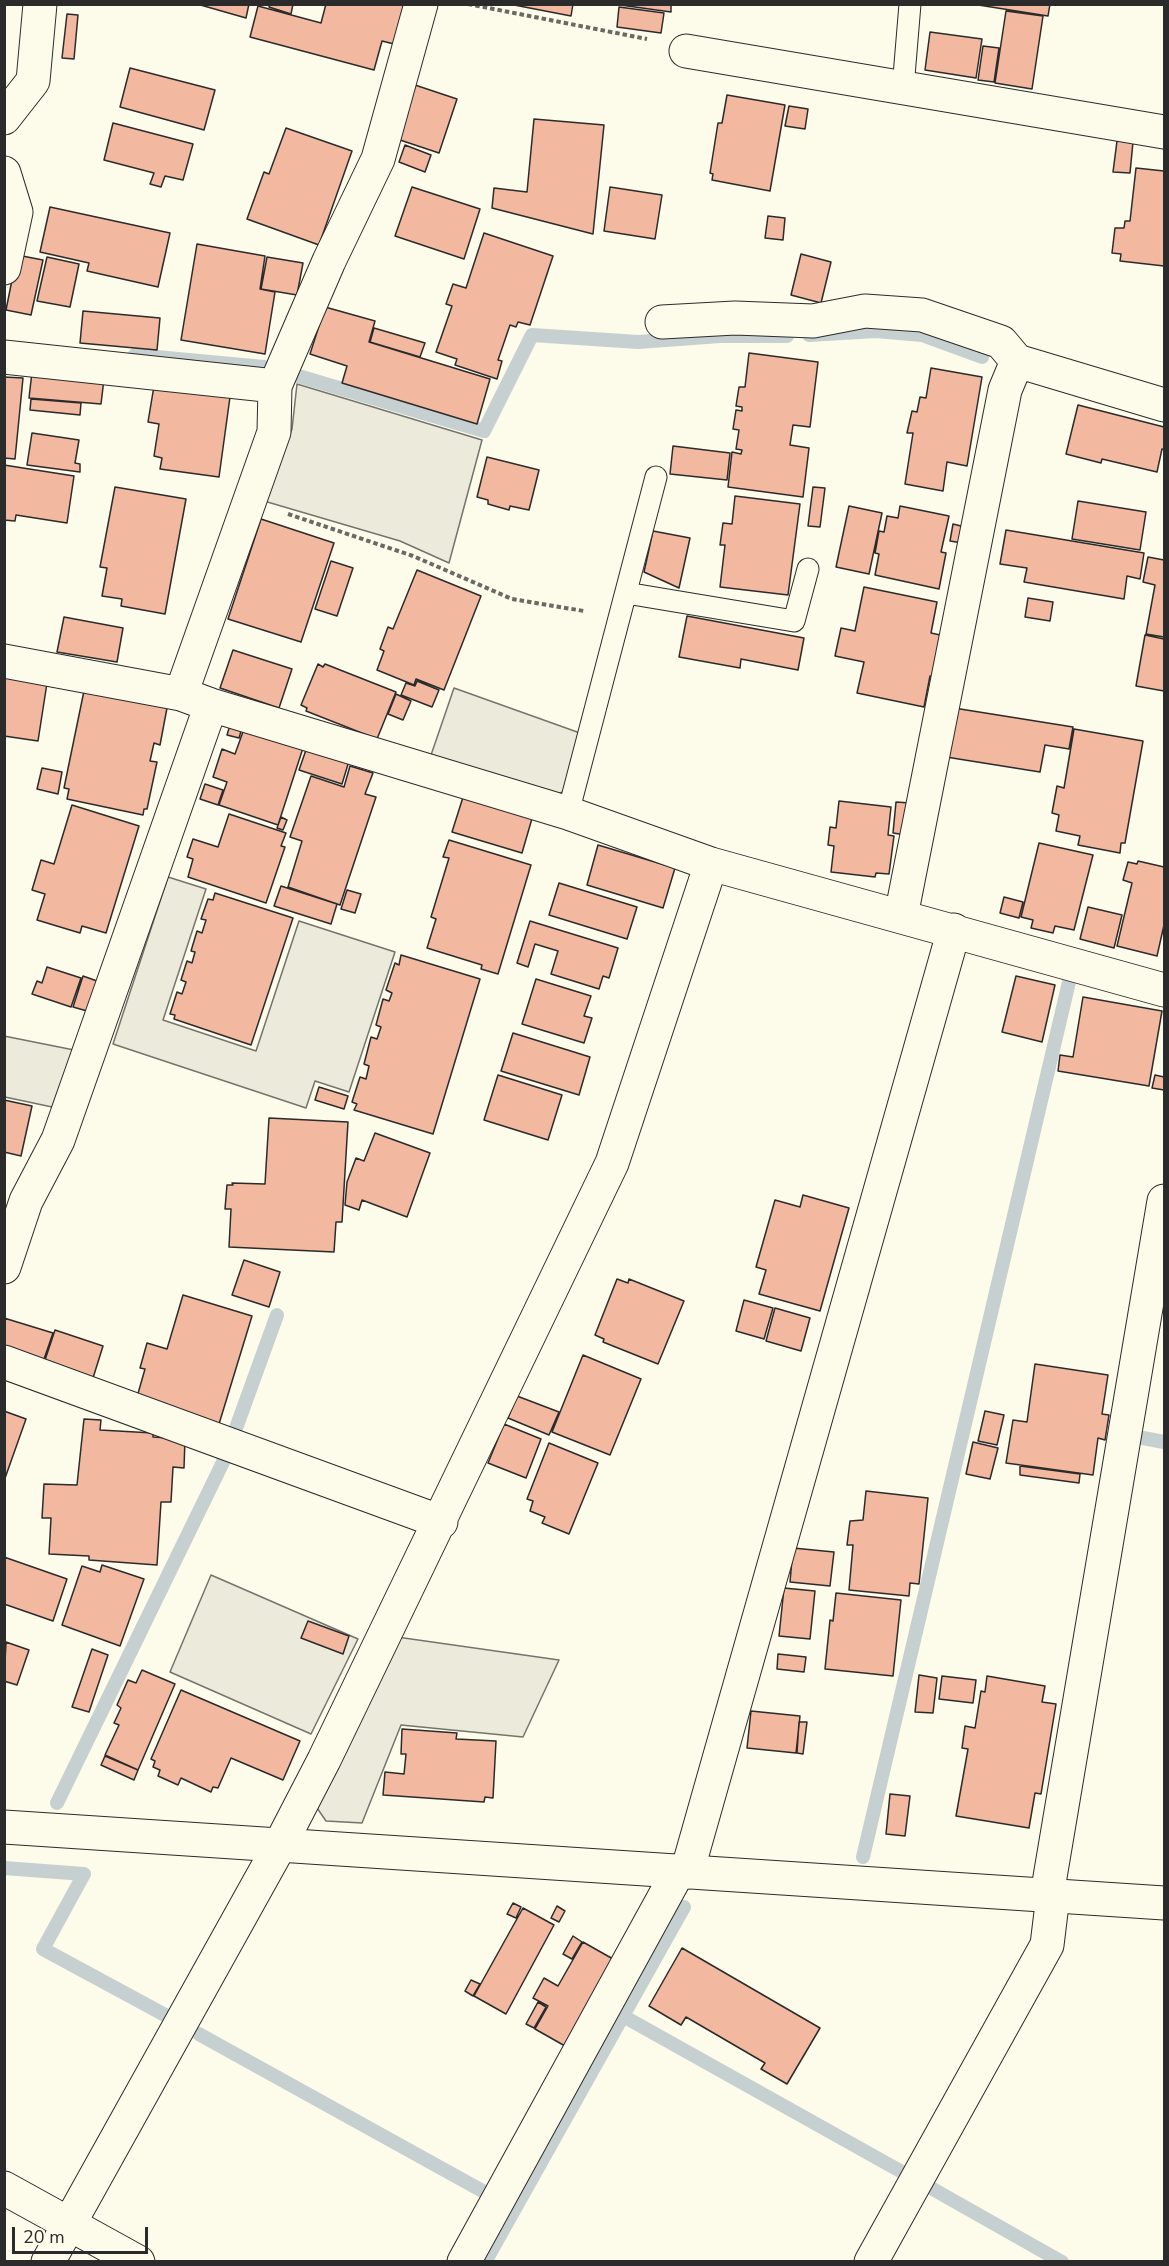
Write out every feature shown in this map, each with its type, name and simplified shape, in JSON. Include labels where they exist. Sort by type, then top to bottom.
[{"type":"street","points":[[4,118],[33,81],[40,4]]},
{"type":"street","points":[[181,694],[274,432],[275,386],[329,261],[378,159],[421,4]]},
{"type":"street","points":[[686,51],[1164,132]]},
{"type":"street","points":[[4,173],[16,212],[4,268]]},
{"type":"street","points":[[662,322],[735,318],[813,321],[865,311],[922,315],[1001,342],[1017,362],[1164,405]]},
{"type":"street","points":[[4,357],[275,386]]},
{"type":"street","points":[[901,916],[1005,390],[1017,362]]},
{"type":"street","points":[[4,660],[181,694],[568,813],[711,864],[1164,990]]},
{"type":"street","points":[[4,1267],[26,1202],[58,1140],[211,705]]},
{"type":"street","points":[[48,2262],[280,1845],[441,1522],[612,1162],[711,864]]},
{"type":"street","points":[[464,2262],[683,1872],[954,930]]},
{"type":"street","points":[[871,2262],[1047,1945],[1050,1895],[1164,1201]]},
{"type":"street","points":[[4,1362],[441,1522]]},
{"type":"street","points":[[4,1827],[1164,1903]]},
{"type":"street","points":[[4,2188],[138,2262]]},
{"type":"lane","points":[[903,88],[910,4]]},
{"type":"lane","points":[[568,813],[656,477]]},
{"type":"lane","points":[[626,593],[794,621],[808,569]]},
{"type":"path","points":[[468,4],[681,45],[686,51]]},
{"type":"path","points":[[250,502],[413,556],[512,599],[619,617]]},
{"type":"shaded area","points":[[297,384],[482,440],[449,563],[400,541],[264,501],[292,429]]},
{"type":"shaded area","points":[[454,688],[580,733],[566,791],[547,797],[430,758]]},
{"type":"shaded area","points":[[168,877],[206,889],[163,1020],[256,1051],[299,921],[395,952],[349,1092],[315,1081],[306,1108],[113,1044]]},
{"type":"shaded area","points":[[4,1036],[74,1050],[52,1107],[5,1097]]},
{"type":"shaded area","points":[[211,1575],[358,1639],[311,1734],[170,1672]]},
{"type":"shaded area","points":[[397,1637],[559,1660],[523,1737],[401,1725],[362,1823],[326,1821],[315,1805]]},
{"type":"building","points":[[197,4],[249,4],[246,18]]},
{"type":"building","points":[[270,4],[293,4],[291,14],[269,7]]},
{"type":"building","points":[[326,4],[404,4],[394,44],[382,41],[374,70],[250,37],[258,6],[321,23]]},
{"type":"building","points":[[509,4],[573,4],[571,16]]},
{"type":"building","points":[[613,4],[671,4],[671,12]]},
{"type":"building","points":[[972,4],[1050,4],[1048,16]]},
{"type":"building","points":[[619,7],[664,13],[661,33],[617,27]]},
{"type":"building","points":[[1006,11],[1043,16],[1032,89],[995,83]]},
{"type":"building","points":[[67,14],[78,15],[74,59],[62,58]]},
{"type":"building","points":[[930,32],[982,39],[976,78],[925,70]]},
{"type":"building","points":[[983,46],[999,48],[994,82],[978,80]]},
{"type":"building","points":[[130,68],[215,90],[204,130],[120,107]]},
{"type":"building","points":[[415,85],[457,99],[439,153],[397,139]]},
{"type":"building","points":[[727,95],[785,105],[770,191],[712,180],[713,174],[710,173],[718,123],[722,123]]},
{"type":"building","points":[[789,106],[808,109],[805,129],[785,126]]},
{"type":"building","points":[[534,119],[604,125],[593,234],[492,208],[494,188],[527,192]]},
{"type":"building","points":[[113,123],[193,144],[183,180],[165,176],[161,187],[150,184],[154,173],[104,160]]},
{"type":"building","points":[[286,128],[352,151],[319,245],[247,219],[264,172],[269,174]]},
{"type":"building","points":[[1117,141],[1133,142],[1130,173],[1113,172]]},
{"type":"building","points":[[405,145],[431,155],[425,172],[399,162]]},
{"type":"building","points":[[1136,168],[1164,171],[1164,266],[1120,261],[1121,254],[1112,253],[1115,228],[1124,228],[1125,221],[1130,221]]},
{"type":"building","points":[[412,187],[480,209],[464,259],[395,236]]},
{"type":"building","points":[[610,187],[662,195],[655,239],[604,231]]},
{"type":"building","points":[[50,207],[170,233],[158,287],[87,271],[89,263],[40,252]]},
{"type":"building","points":[[768,216],[785,218],[783,240],[765,238]]},
{"type":"building","points":[[484,233],[553,256],[530,325],[518,322],[516,327],[510,325],[498,360],[502,361],[497,379],[455,365],[457,359],[436,352],[452,306],[446,304],[453,284],[466,288]]},
{"type":"building","points":[[197,244],[265,256],[260,289],[275,292],[265,354],[181,340]]},
{"type":"building","points":[[801,254],[831,262],[821,303],[791,295]]},
{"type":"building","points":[[17,255],[43,260],[31,315],[6,310]]},
{"type":"building","points":[[47,257],[79,264],[70,307],[37,301]]},
{"type":"building","points":[[267,257],[303,263],[297,295],[261,289]]},
{"type":"building","points":[[325,307],[375,321],[369,342],[490,379],[477,424],[342,383],[347,366],[310,354]]},
{"type":"building","points":[[83,311],[160,318],[157,350],[80,343]]},
{"type":"building","points":[[374,328],[425,343],[420,357],[370,342]]},
{"type":"building","points":[[749,353],[818,362],[810,427],[793,425],[790,445],[809,448],[803,497],[728,487],[732,452],[741,454],[742,450],[736,449],[739,430],[733,429],[736,410],[742,411],[742,407],[736,406],[739,387],[745,387]]},
{"type":"building","points":[[931,368],[982,377],[967,466],[947,462],[943,491],[905,484],[913,433],[907,433],[912,411],[917,412],[920,397],[926,398]]},
{"type":"building","points":[[32,372],[104,379],[101,404],[29,398]]},
{"type":"building","points":[[4,377],[23,378],[15,459],[4,458]]},
{"type":"building","points":[[154,386],[230,397],[219,477],[160,469],[162,458],[154,456],[159,424],[148,422]]},
{"type":"building","points":[[31,399],[81,403],[80,415],[30,410]]},
{"type":"building","points":[[1078,405],[1164,427],[1164,449],[1162,449],[1157,472],[1102,459],[1101,463],[1066,454]]},
{"type":"building","points":[[32,433],[79,440],[75,463],[80,464],[80,472],[27,465]]},
{"type":"building","points":[[673,446],[730,453],[727,480],[670,474]]},
{"type":"building","points":[[487,457],[539,470],[529,510],[510,506],[509,510],[488,504],[488,500],[477,497]]},
{"type":"building","points":[[4,465],[74,476],[67,523],[16,515],[15,521],[4,520]]},
{"type":"building","points":[[115,487],[186,499],[165,614],[121,606],[122,599],[102,596],[107,568],[100,567]]},
{"type":"building","points":[[813,487],[825,488],[820,527],[808,526]]},
{"type":"building","points":[[735,496],[800,504],[788,595],[720,587],[725,545],[720,545],[723,523],[732,524]]},
{"type":"building","points":[[1078,501],[1146,512],[1140,550],[1072,539]]},
{"type":"building","points":[[849,506],[882,513],[869,574],[836,567]]},
{"type":"building","points":[[900,506],[949,516],[941,552],[946,553],[939,589],[875,575],[879,554],[875,553],[879,531],[884,532],[887,516],[898,518]]},
{"type":"building","points":[[261,519],[334,543],[301,642],[228,619]]},
{"type":"building","points":[[953,524],[965,527],[962,543],[950,541]]},
{"type":"building","points":[[1006,530],[1144,553],[1140,579],[1127,576],[1124,599],[1024,582],[1027,568],[1000,564]]},
{"type":"building","points":[[653,531],[690,538],[679,588],[644,572]]},
{"type":"building","points":[[1148,557],[1164,560],[1164,637],[1146,634],[1155,585],[1143,582]]},
{"type":"building","points":[[331,561],[353,568],[337,616],[315,609]]},
{"type":"building","points":[[417,570],[481,596],[444,690],[416,679],[414,685],[377,670],[384,651],[380,649],[388,627],[393,629]]},
{"type":"building","points":[[864,587],[937,602],[931,633],[945,636],[936,677],[930,676],[924,707],[857,693],[864,662],[835,656],[841,628],[855,631]]},
{"type":"building","points":[[1028,598],[1053,602],[1050,621],[1025,617]]},
{"type":"building","points":[[687,616],[804,638],[798,670],[741,659],[740,668],[679,657]]},
{"type":"building","points":[[64,617],[123,628],[117,662],[57,652]]},
{"type":"building","points":[[1145,635],[1164,639],[1164,691],[1136,686]]},
{"type":"building","points":[[233,650],[292,669],[279,708],[220,688]]},
{"type":"building","points":[[318,664],[323,667],[325,664],[396,692],[377,739],[306,711],[307,708],[301,705]]},
{"type":"building","points":[[4,676],[47,683],[38,741],[4,736]]},
{"type":"building","points":[[417,681],[439,690],[432,707],[401,695],[406,683],[415,686]]},
{"type":"building","points":[[85,686],[167,708],[160,745],[154,743],[150,761],[157,762],[147,809],[144,809],[143,815],[67,799],[69,789],[64,788]]},
{"type":"building","points":[[396,694],[411,701],[403,720],[388,714]]},
{"type":"building","points":[[954,708],[1073,727],[1069,749],[1045,745],[1040,772],[946,757]]},
{"type":"building","points":[[230,725],[242,728],[239,738],[227,735]]},
{"type":"building","points":[[244,729],[303,748],[278,825],[219,805],[227,782],[213,777],[222,749],[235,754]]},
{"type":"building","points":[[1074,729],[1143,741],[1125,843],[1121,843],[1120,853],[1078,845],[1080,836],[1056,831],[1059,815],[1052,813],[1057,786],[1064,788]]},
{"type":"building","points":[[307,747],[349,761],[342,784],[299,770]]},
{"type":"building","points":[[350,766],[373,773],[365,794],[376,797],[340,905],[288,887],[302,841],[290,837],[311,776],[344,787]]},
{"type":"building","points":[[42,768],[62,772],[58,794],[37,789]]},
{"type":"building","points":[[205,784],[223,790],[218,805],[200,799]]},
{"type":"building","points":[[464,794],[533,815],[522,853],[452,832]]},
{"type":"building","points":[[839,801],[891,807],[888,835],[894,836],[889,874],[876,873],[875,877],[831,872],[834,846],[828,845],[830,827],[836,828]]},
{"type":"building","points":[[896,802],[910,803],[906,835],[893,833]]},
{"type":"building","points":[[72,805],[139,826],[106,933],[82,926],[80,933],[37,920],[45,894],[32,890],[41,860],[54,864]]},
{"type":"building","points":[[229,814],[286,833],[281,846],[285,847],[266,903],[188,877],[193,859],[187,857],[193,839],[218,847]]},
{"type":"building","points":[[281,817],[287,820],[283,830],[277,828]]},
{"type":"building","points":[[449,840],[531,865],[498,974],[481,969],[482,965],[427,948],[436,919],[431,917],[449,858],[443,857]]},
{"type":"building","points":[[1039,843],[1093,855],[1074,930],[1055,926],[1053,933],[1031,928],[1033,920],[1021,917]]},
{"type":"building","points":[[598,845],[675,868],[663,908],[587,885]]},
{"type":"building","points":[[1138,861],[1164,867],[1164,925],[1157,956],[1117,946],[1132,883],[1123,880],[1128,862],[1137,864]]},
{"type":"building","points":[[559,883],[637,907],[627,939],[549,915]]},
{"type":"building","points":[[281,886],[337,904],[331,924],[274,906]]},
{"type":"building","points":[[347,890],[361,894],[355,913],[341,909]]},
{"type":"building","points":[[215,893],[293,918],[251,1045],[174,1019],[175,1015],[170,1014],[177,992],[182,994],[186,982],[181,980],[187,961],[192,963],[195,952],[191,951],[197,931],[202,933],[206,920],[201,919],[208,899],[213,900]]},
{"type":"building","points":[[1004,897],[1023,902],[1019,918],[1000,913]]},
{"type":"building","points":[[1088,907],[1122,915],[1114,948],[1080,939]]},
{"type":"building","points":[[530,921],[618,948],[609,978],[603,976],[599,989],[551,974],[558,951],[535,944],[528,967],[517,963]]},
{"type":"building","points":[[401,955],[480,979],[433,1134],[354,1110],[357,1104],[352,1102],[360,1077],[366,1079],[369,1066],[364,1064],[371,1037],[377,1039],[381,1027],[376,1025],[383,999],[389,1001],[392,993],[386,990],[395,963],[399,965]]},
{"type":"building","points":[[47,967],[81,978],[71,1007],[32,994],[37,981],[42,983]]},
{"type":"building","points":[[83,976],[97,981],[87,1011],[73,1007]]},
{"type":"building","points":[[1016,976],[1055,985],[1042,1042],[1002,1032]]},
{"type":"building","points":[[536,979],[591,996],[584,1016],[592,1018],[584,1043],[522,1024]]},
{"type":"building","points":[[1083,997],[1162,1011],[1149,1086],[1058,1071],[1060,1055],[1073,1057]]},
{"type":"building","points":[[513,1033],[590,1057],[579,1095],[501,1071]]},
{"type":"building","points":[[498,1075],[562,1095],[548,1140],[484,1120]]},
{"type":"building","points":[[1155,1075],[1164,1077],[1164,1090],[1152,1088]]},
{"type":"building","points":[[319,1087],[348,1096],[344,1109],[315,1100]]},
{"type":"building","points":[[4,1100],[32,1106],[21,1156],[4,1152]]},
{"type":"building","points":[[269,1118],[348,1122],[342,1222],[336,1222],[334,1252],[229,1247],[231,1209],[225,1209],[227,1185],[233,1185],[232,1183],[265,1184]]},
{"type":"building","points":[[375,1133],[430,1153],[407,1217],[362,1200],[359,1210],[345,1205],[347,1182],[356,1158],[364,1161]]},
{"type":"building","points":[[803,1195],[849,1208],[820,1311],[759,1294],[766,1270],[756,1267],[775,1200],[800,1207]]},
{"type":"building","points":[[244,1260],[280,1272],[269,1307],[232,1295]]},
{"type":"building","points":[[617,1279],[628,1283],[629,1279],[684,1301],[658,1364],[603,1342],[604,1339],[595,1335]]},
{"type":"building","points":[[183,1295],[252,1316],[219,1424],[137,1397],[145,1369],[140,1368],[147,1343],[167,1349]]},
{"type":"building","points":[[744,1300],[773,1308],[764,1339],[736,1331]]},
{"type":"building","points":[[775,1308],[810,1318],[801,1351],[766,1341]]},
{"type":"building","points":[[4,1318],[53,1333],[43,1362],[4,1349]]},
{"type":"building","points":[[55,1330],[103,1346],[93,1378],[44,1363]]},
{"type":"building","points":[[583,1355],[641,1379],[610,1455],[552,1432]]},
{"type":"building","points":[[1035,1364],[1108,1375],[1102,1414],[1109,1415],[1105,1440],[1098,1438],[1093,1475],[1006,1463],[1013,1420],[1027,1422]]},
{"type":"building","points":[[517,1396],[559,1412],[549,1435],[508,1418]]},
{"type":"building","points":[[4,1411],[26,1419],[4,1481]]},
{"type":"building","points":[[985,1411],[1004,1415],[997,1445],[978,1441]]},
{"type":"building","points":[[84,1419],[101,1420],[100,1430],[153,1433],[153,1437],[185,1439],[184,1468],[173,1467],[171,1502],[161,1502],[157,1565],[89,1560],[89,1556],[49,1554],[51,1518],[42,1518],[44,1484],[77,1485]]},
{"type":"building","points":[[504,1424],[541,1439],[526,1478],[488,1463]]},
{"type":"building","points":[[973,1442],[998,1448],[990,1479],[966,1474]]},
{"type":"building","points":[[549,1443],[598,1463],[569,1534],[542,1523],[545,1517],[530,1511],[533,1501],[527,1499]]},
{"type":"building","points":[[1020,1466],[1080,1474],[1079,1483],[1020,1475]]},
{"type":"building","points":[[866,1491],[928,1498],[919,1584],[910,1583],[909,1596],[849,1590],[853,1545],[847,1545],[850,1521],[863,1520]]},
{"type":"building","points":[[793,1548],[834,1552],[830,1586],[790,1582]]},
{"type":"building","points":[[4,1557],[67,1579],[53,1621],[4,1604]]},
{"type":"building","points":[[102,1565],[144,1579],[120,1646],[62,1625],[82,1566],[100,1572]]},
{"type":"building","points":[[784,1588],[815,1591],[810,1639],[779,1636]]},
{"type":"building","points":[[836,1593],[901,1600],[893,1676],[825,1669],[830,1620],[833,1621]]},
{"type":"building","points":[[308,1621],[349,1636],[343,1654],[301,1638]]},
{"type":"building","points":[[6,1642],[29,1650],[17,1685],[4,1681]]},
{"type":"building","points":[[92,1649],[108,1655],[89,1712],[72,1707]]},
{"type":"building","points":[[778,1654],[806,1657],[804,1672],[777,1669]]},
{"type":"building","points":[[142,1670],[175,1684],[138,1770],[105,1755],[119,1725],[114,1723],[121,1708],[117,1705],[128,1680],[136,1683]]},
{"type":"building","points":[[919,1675],[937,1678],[933,1713],[915,1712]]},
{"type":"building","points":[[942,1676],[976,1680],[973,1703],[939,1699]]},
{"type":"building","points":[[987,1676],[1045,1686],[1042,1702],[1056,1704],[1041,1794],[1035,1793],[1029,1828],[956,1816],[968,1749],[962,1748],[965,1726],[975,1728],[981,1691],[985,1692]]},
{"type":"building","points":[[181,1690],[300,1741],[283,1780],[231,1758],[218,1788],[213,1787],[211,1792],[181,1778],[178,1785],[158,1776],[160,1770],[153,1767],[155,1761],[151,1759]]},
{"type":"building","points":[[751,1711],[800,1716],[796,1753],[747,1748]]},
{"type":"building","points":[[799,1722],[807,1722],[803,1754],[797,1753]]},
{"type":"building","points":[[402,1729],[457,1733],[456,1739],[496,1741],[493,1798],[485,1797],[484,1802],[383,1795],[385,1772],[404,1774],[406,1754],[401,1754]]},
{"type":"building","points":[[105,1756],[138,1770],[134,1780],[101,1765]]},
{"type":"building","points":[[890,1794],[910,1796],[905,1836],[886,1834]]},
{"type":"building","points":[[513,1903],[521,1907],[516,1918],[507,1914]]},
{"type":"building","points":[[557,1906],[565,1911],[559,1922],[551,1918]]},
{"type":"building","points":[[523,1908],[554,1925],[506,2014],[474,1996]]},
{"type":"building","points":[[573,1936],[582,1942],[572,1959],[563,1954]]},
{"type":"building","points":[[583,1942],[613,1959],[565,2046],[535,2029],[548,2006],[533,1998],[544,1978],[558,1986]]},
{"type":"building","points":[[682,1948],[820,2028],[787,2084],[761,2069],[765,2063],[686,2017],[681,2025],[649,2006]]},
{"type":"building","points":[[471,1980],[480,1984],[473,1996],[465,1991]]},
{"type":"building","points":[[538,2002],[546,2007],[534,2028],[526,2024]]},
{"type":"waterway","points":[[809,335],[876,331],[922,335],[982,357]]},
{"type":"waterway","points":[[295,375],[484,431],[532,335],[638,342],[720,336],[787,336]]},
{"type":"waterway","points":[[135,355],[264,367]]},
{"type":"waterway","points":[[863,1857],[1069,982]]},
{"type":"waterway","points":[[235,1431],[277,1315]]},
{"type":"waterway","points":[[1143,1438],[1164,1442]]},
{"type":"waterway","points":[[57,1803],[226,1456]]},
{"type":"waterway","points":[[4,1868],[84,1874],[43,1949],[165,2015]]},
{"type":"waterway","points":[[485,2262],[684,1907]]},
{"type":"waterway","points":[[623,2016],[902,2172]]},
{"type":"waterway","points":[[199,2034],[490,2195]]},
{"type":"waterway","points":[[931,2188],[1062,2262]]}]
